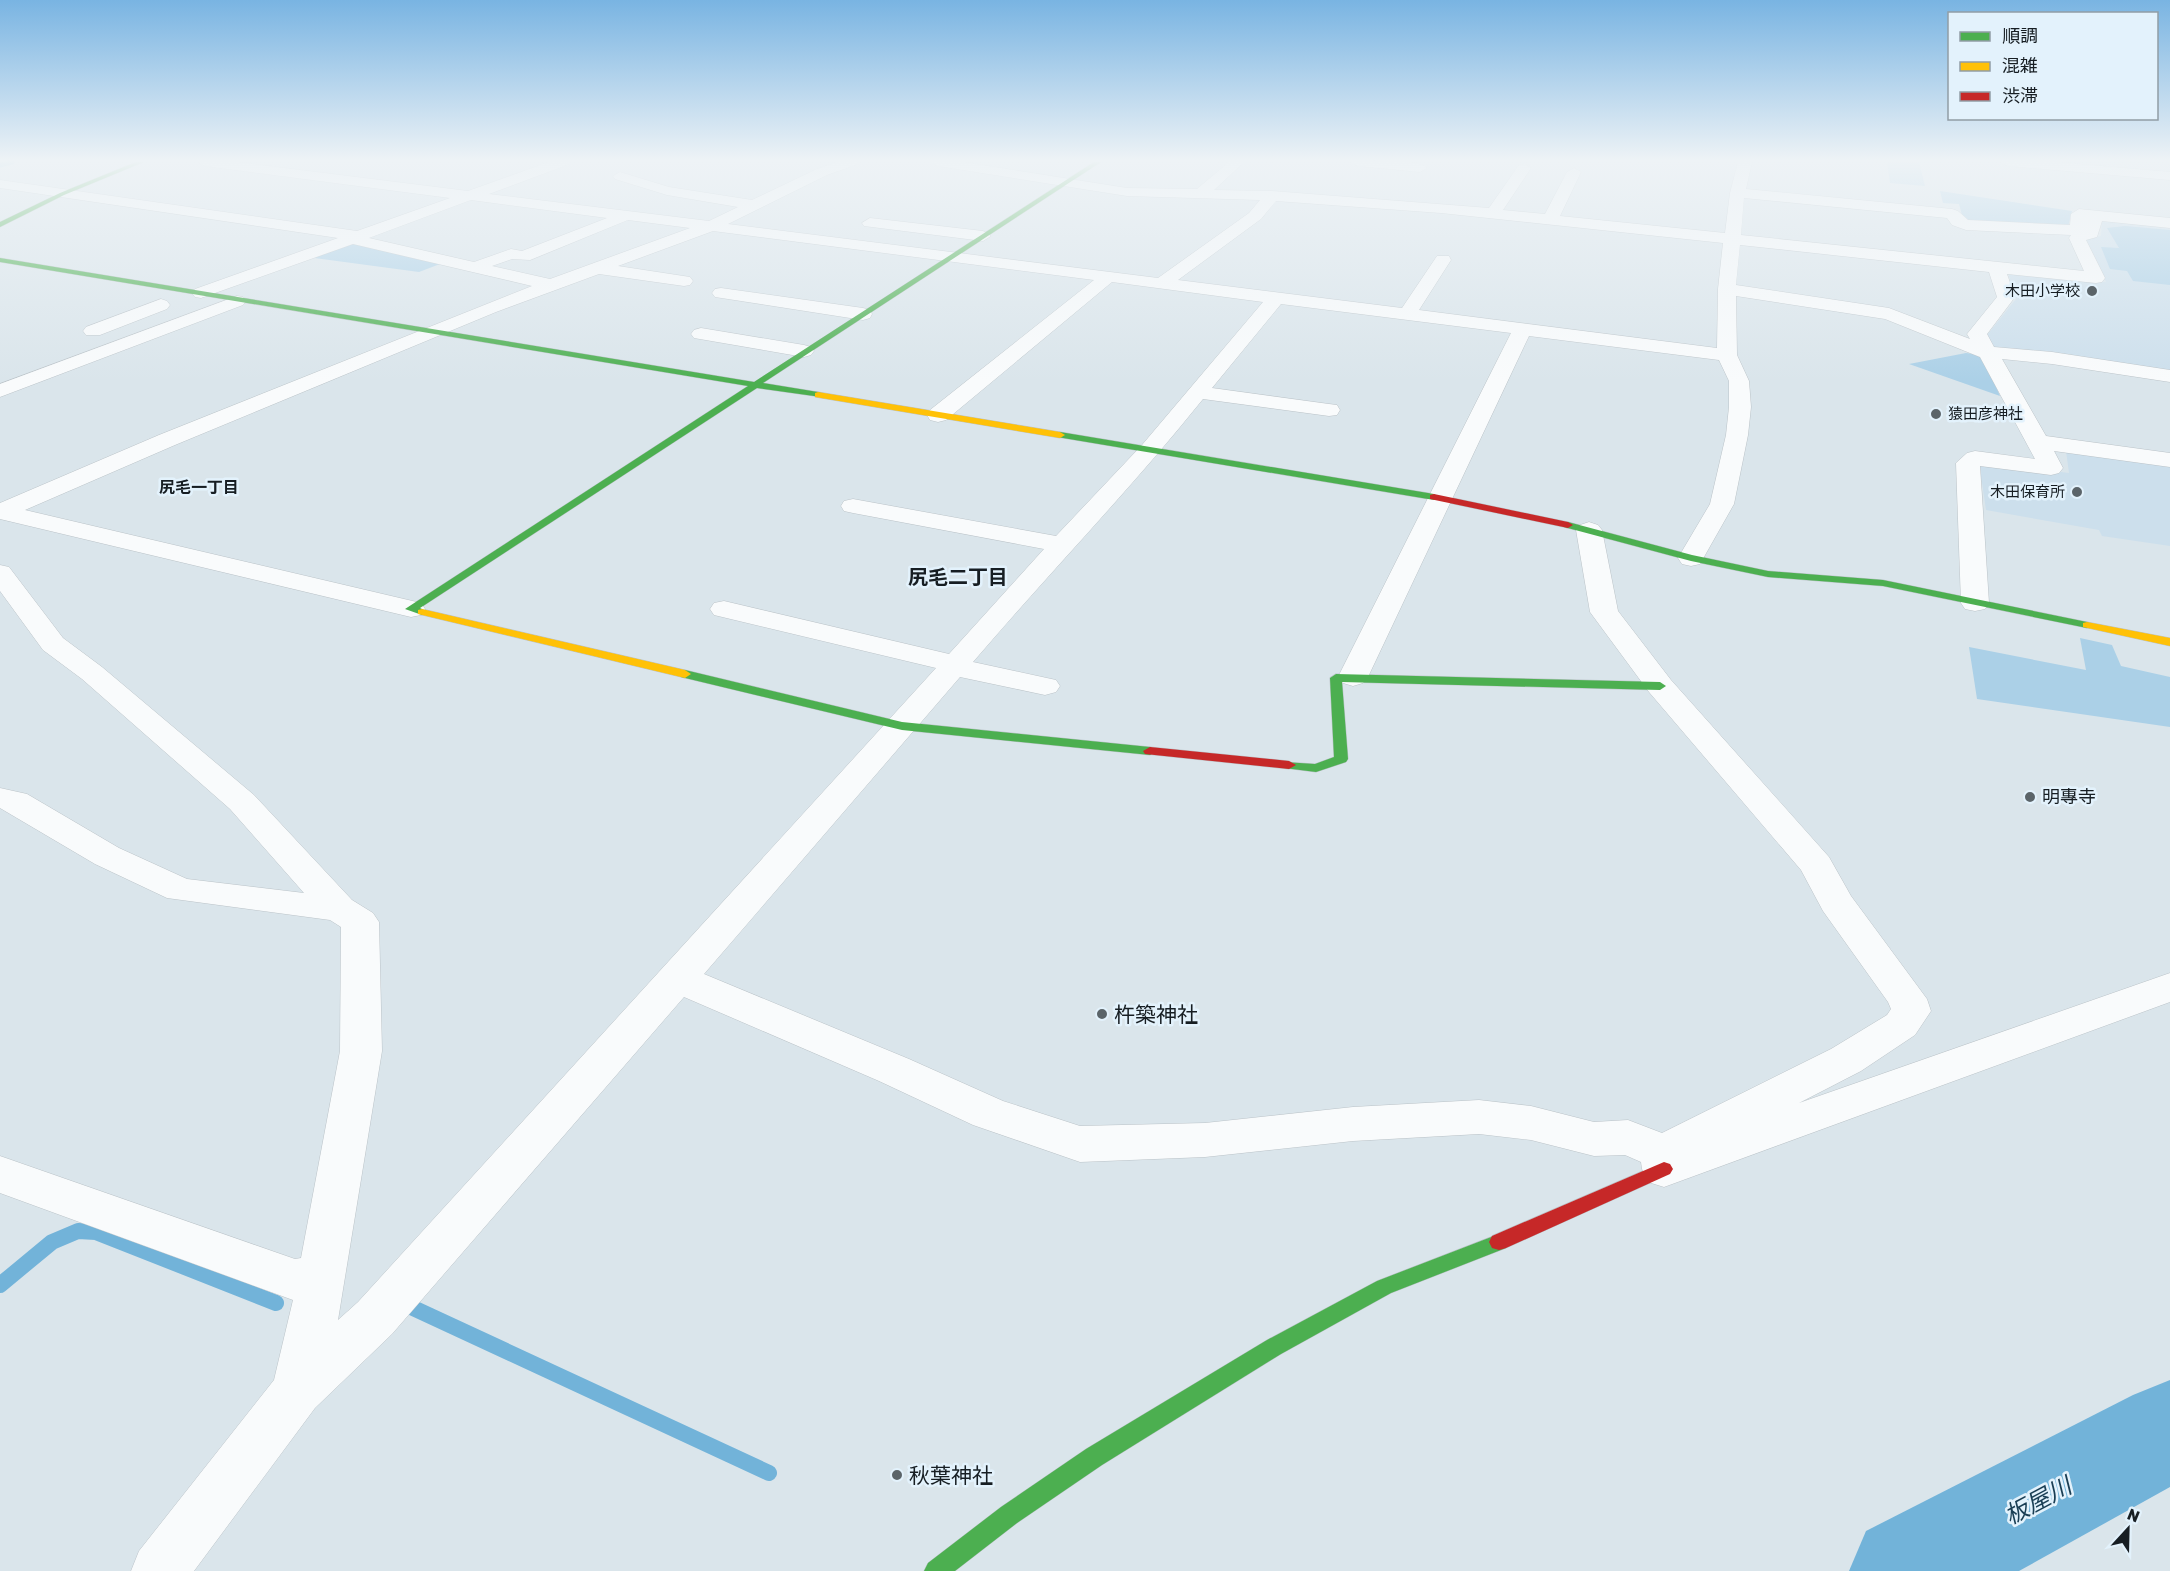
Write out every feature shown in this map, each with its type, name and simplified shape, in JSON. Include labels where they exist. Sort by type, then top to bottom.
[{"type":"street","points":[[343,235],[551,285]]},
{"type":"street","points":[[93,331],[359,235]]},
{"type":"street","points":[[474,267],[511,254],[524,256],[577,235]]},
{"type":"street","points":[[0,512],[432,331],[686,235]]},
{"type":"street","points":[[776,235],[1727,355]]},
{"type":"street","points":[[976,235],[982,236]]},
{"type":"street","points":[[1161,284],[1228,235]]},
{"type":"street","points":[[1698,235],[2096,278],[2077,238],[2086,235]]},
{"type":"street","points":[[1691,558],[1722,504],[1737,435],[1740,407],[1739,381],[1727,355],[1727,289],[1734,235]]},
{"type":"street","points":[[411,609],[982,236]]},
{"type":"street","points":[[0,260],[199,292],[237,301],[755,383],[1440,498],[1589,530],[1691,558],[1768,574],[1883,583],[2170,642]]},
{"type":"street","points":[[1407,315],[1443,260]]},
{"type":"street","points":[[1975,603],[1968,463],[1975,458],[2051,468],[2016,400],[1977,334],[2006,297],[1996,267]]},
{"type":"street","points":[[597,268],[684,281]]},
{"type":"street","points":[[938,414],[1108,277]]},
{"type":"street","points":[[1727,289],[1889,314],[1986,352],[2052,358],[2170,376]]},
{"type":"street","points":[[721,293],[863,314]]},
{"type":"street","points":[[159,1571],[297,1390],[375,1318],[954,665],[1150,450],[1275,299]]},
{"type":"street","points":[[0,391],[237,301]]},
{"type":"street","points":[[1353,677],[1522,330]]},
{"type":"street","points":[[701,334],[804,351]]},
{"type":"street","points":[[1197,392],[1329,410]]},
{"type":"street","points":[[2038,442],[2170,460]]},
{"type":"street","points":[[854,506],[1062,545]]},
{"type":"street","points":[[0,512],[902,726],[1316,768],[1341,759],[1336,678],[1660,686]]},
{"type":"street","points":[[936,1571],[1009,1515],[1094,1457],[1284,1342],[1384,1287],[1505,1240],[1664,1161],[1846,1060],[1901,1025],[1911,1011],[1907,999],[1836,902],[1816,865],[1660,686],[1604,612],[1589,530]]},
{"type":"street","points":[[0,573],[53,644],[92,673],[242,802],[339,909],[360,922],[361,1051],[321,1278],[297,1390]]},
{"type":"street","points":[[724,609],[1046,686]]},
{"type":"street","points":[[0,798],[15,801],[107,855],[180,890],[339,909]]},
{"type":"street","points":[[677,979],[894,1070],[988,1113],[1080,1144],[1205,1140],[1353,1124],[1479,1117],[1531,1123],[1594,1138],[1628,1137],[1664,1161]]},
{"type":"street","points":[[1664,1161],[2170,987]]},
{"type":"street","points":[[0,1173],[295,1280],[321,1278]]},
{"type":"shaded area","points":[[2111,235],[2170,235],[2170,285],[2133,281],[2127,271],[2110,269],[2101,247],[2119,248]]},
{"type":"shaded area","name":"木田小学校","points":[[2170,235],[2170,373],[1996,350],[1987,335],[2016,299],[2008,273],[2106,282],[2085,239],[2101,236]]},
{"type":"shaded area","points":[[351,242],[440,264],[419,272],[307,257]]},
{"type":"shaded area","points":[[1966,353],[1982,355],[2000,396],[1909,364]]},
{"type":"shaded area","name":"木田保育所","points":[[2066,451],[2170,465],[2170,546],[2102,536],[2099,530],[1986,510],[1979,462],[2069,473]]},
{"type":"shaded area","points":[[2080,638],[2112,645],[2121,666],[2170,677],[2170,727],[1977,699],[1969,647],[2086,670]]},
{"type":"waterway","points":[[0,1285],[52,1242],[78,1231],[96,1232],[276,1303]]},
{"type":"waterway","points":[[411,1307],[769,1473]]},
{"type":"waterway","name":"板屋川","points":[[1906,1571],[2170,1431]]},
{"type":"traffic: fast","points":[[422,612],[411,609],[985,235]]},
{"type":"traffic: fast","points":[[0,260],[818,395]]},
{"type":"traffic: fast","points":[[1060,435],[1434,497]]},
{"type":"traffic: fast","points":[[1568,525],[1691,558],[1768,574],[1883,583],[2087,625]]},
{"type":"traffic: fast","points":[[685,674],[902,726],[1150,751]]},
{"type":"traffic: fast","points":[[1289,765],[1316,768],[1341,759],[1336,678],[1660,686]]},
{"type":"traffic: fast","points":[[936,1571],[1009,1515],[1094,1457],[1274,1347],[1384,1287],[1499,1242]]},
{"type":"traffic: slow","points":[[818,395],[1060,435]]},
{"type":"traffic: slow","points":[[422,612],[685,674]]},
{"type":"traffic: slow","points":[[2087,625],[2170,642]]},
{"type":"traffic: jam","points":[[1434,497],[1568,525]]},
{"type":"traffic: jam","points":[[1150,751],[1289,765]]},
{"type":"traffic: jam","points":[[1499,1242],[1664,1169]]},
{"type":"place","name":"木田小学校","points":[[2092,291]]},
{"type":"place","name":"猿田彦神社","points":[[1936,414]]},
{"type":"place","name":"木田保育所","points":[[2077,492]]},
{"type":"place","name":"明專寺","points":[[2030,797]]},
{"type":"place","name":"杵築神社","points":[[1102,1014]]},
{"type":"place","name":"秋葉神社","points":[[897,1475]]},
{"type":"district","name":"尻毛一丁目","points":[[199,487]]},
{"type":"district","name":"尻毛二丁目","points":[[958,577]]}]
